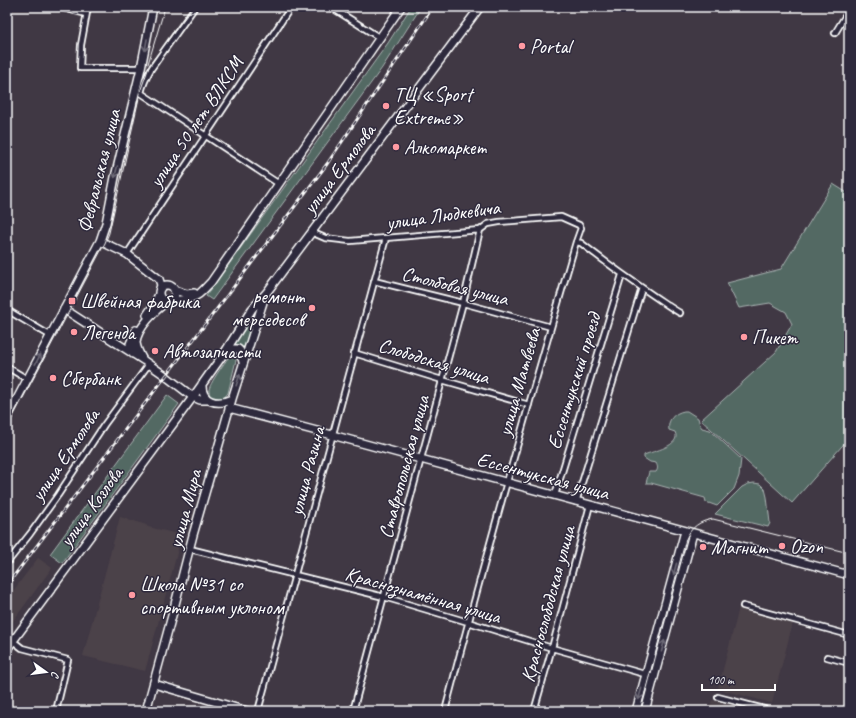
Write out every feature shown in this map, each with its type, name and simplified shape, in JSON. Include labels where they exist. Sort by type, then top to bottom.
[{"type":"street","points":[[59,7],[86,14]]},
{"type":"street","points":[[88,7],[81,45],[80,68],[142,66],[151,69]]},
{"type":"street","name":"Февральская улица","points":[[7,418],[100,241],[106,223],[142,66],[153,7]]},
{"type":"street","name":"Февральская улица","points":[[195,7],[151,69],[141,93],[206,135]]},
{"type":"street","name":"улица 50 лет ВЛКСМ","points":[[127,254],[291,7]]},
{"type":"street","points":[[331,7],[380,38]]},
{"type":"street","name":"улица Ермолова","points":[[168,301],[190,298],[199,294],[211,282],[401,7]]},
{"type":"street","name":"улица Ермолова","points":[[267,292],[480,7]]},
{"type":"street","points":[[835,33],[849,10]]},
{"type":"street","points":[[206,135],[279,184]]},
{"type":"street","name":"улица Людкевича","points":[[311,232],[325,238],[350,241],[480,230],[488,224],[499,222],[561,217],[579,225]]},
{"type":"street","name":"улица Матвеева","points":[[445,711],[506,482],[581,228],[579,225]]},
{"type":"street","name":"Ставропольская улица","points":[[353,711],[463,303],[480,230]]},
{"type":"street","name":"улица Разина","points":[[258,711],[386,238]]},
{"type":"street","points":[[100,241],[127,254],[174,290],[187,294],[194,294],[202,291]]},
{"type":"street","points":[[576,242],[581,243],[622,275],[680,313]]},
{"type":"street","name":"Ессентукский проезд","points":[[555,495],[622,275]]},
{"type":"street","points":[[132,354],[130,344],[135,331],[155,303],[160,291],[161,284],[159,279]]},
{"type":"street","name":"Столбовая улица","points":[[374,281],[551,327]]},
{"type":"street","points":[[160,291],[164,286],[168,285]]},
{"type":"street","name":"Краснослободская улица","points":[[576,502],[642,288]]},
{"type":"street","points":[[146,362],[138,350],[136,343],[137,338],[152,315],[174,296],[174,290]]},
{"type":"street","points":[[160,291],[162,300],[168,301]]},
{"type":"street","points":[[202,384],[252,310],[267,292]]},
{"type":"street","name":"улица Мира","points":[[146,711],[229,408],[267,292]]},
{"type":"street","points":[[7,310],[51,336]]},
{"type":"street","points":[[64,310],[146,362],[193,397],[200,400],[224,402],[232,399]]},
{"type":"street","points":[[225,352],[233,348],[238,349],[243,362]]},
{"type":"street","name":"Слободская улица","points":[[354,353],[529,405]]},
{"type":"street","name":"улица Ермолова","points":[[7,563],[58,495],[146,362]]},
{"type":"street","points":[[7,367],[27,379]]},
{"type":"street","name":"улица Мира","points":[[202,384],[203,394],[222,408],[223,430]]},
{"type":"street","name":"улица Козлова","points":[[7,649],[202,384]]},
{"type":"street","name":"Ессентукская улица","points":[[229,408],[849,575]]},
{"type":"street","name":"Краснослободская улица","points":[[534,711],[590,505]]},
{"type":"street","points":[[636,711],[685,531]]},
{"type":"street","points":[[645,711],[694,533]]},
{"type":"street","name":"Краснознамённая улица","points":[[190,549],[384,597],[552,648],[655,677]]},
{"type":"street","points":[[743,606],[849,635]]},
{"type":"street","points":[[13,641],[22,648],[68,660],[56,711]]},
{"type":"street","points":[[827,657],[849,663]]},
{"type":"street","points":[[154,684],[247,711]]},
{"type":"street","points":[[718,697],[772,711]]},
{"type":"shaded area","name":"Школа №31 со спортивным уклоном","points":[[120,517],[146,525],[148,527],[182,535],[145,671],[83,656]]},
{"type":"shaded area","points":[[38,558],[52,568],[7,629],[7,599]]},
{"type":"shaded area","points":[[739,608],[793,622],[772,703],[718,689]]},
{"type":"shaded area","points":[[712,700],[754,711],[709,711]]},
{"type":"green space","points":[[411,7],[421,7],[382,68],[212,300],[206,296],[388,43]]},
{"type":"green space","points":[[833,184],[849,194],[849,438],[792,503],[701,420],[776,352],[792,324],[786,312],[770,303],[739,308],[727,283],[781,269]]},
{"type":"green space","points":[[261,304],[244,347],[238,345],[231,346],[239,336]]},
{"type":"green space","points":[[232,353],[236,353],[237,356],[228,393],[223,399],[214,399],[210,395],[209,388],[218,372]]},
{"type":"green space","points":[[167,395],[179,404],[62,563],[50,554]]},
{"type":"green space","points":[[687,411],[698,418],[702,428],[710,430],[741,459],[739,476],[734,489],[717,506],[706,502],[705,498],[651,483],[646,483],[649,472],[656,472],[658,468],[656,463],[650,462],[644,458],[644,455],[666,447],[674,441],[676,437],[675,432],[669,430],[670,420],[677,413]]},
{"type":"green space","points":[[754,483],[760,484],[765,489],[770,523],[768,527],[715,514],[742,487]]},
{"type":"tram line","points":[[148,64],[165,7]]},
{"type":"tram line","points":[[7,428],[109,233],[141,89],[150,64],[193,7]]},
{"type":"tram line","points":[[640,711],[686,539],[690,531],[696,525],[713,519],[849,553]]},
{"type":"railway","points":[[7,585],[327,164],[433,7]]},
{"type":"place","name":"Portal","points":[[522,46]]},
{"type":"place","name":"ТЦ «Sport Extreme»","points":[[386,106]]},
{"type":"place","name":"Алкомаркет","points":[[396,147]]},
{"type":"place","name":"Швейная фабрика","points":[[72,301]]},
{"type":"place","name":"ремонт мерседесов","points":[[312,308]]},
{"type":"place","name":"Легенда","points":[[74,332]]},
{"type":"place","name":"Пикет","points":[[744,337]]},
{"type":"place","name":"Автозапчасти","points":[[155,351]]},
{"type":"place","name":"Сбербанк","points":[[53,378]]},
{"type":"place","name":"Ozon","points":[[782,546]]},
{"type":"place","name":"Магнит","points":[[703,547]]},
{"type":"place","name":"Школа №31 со спортивным уклоном","points":[[132,595]]}]
